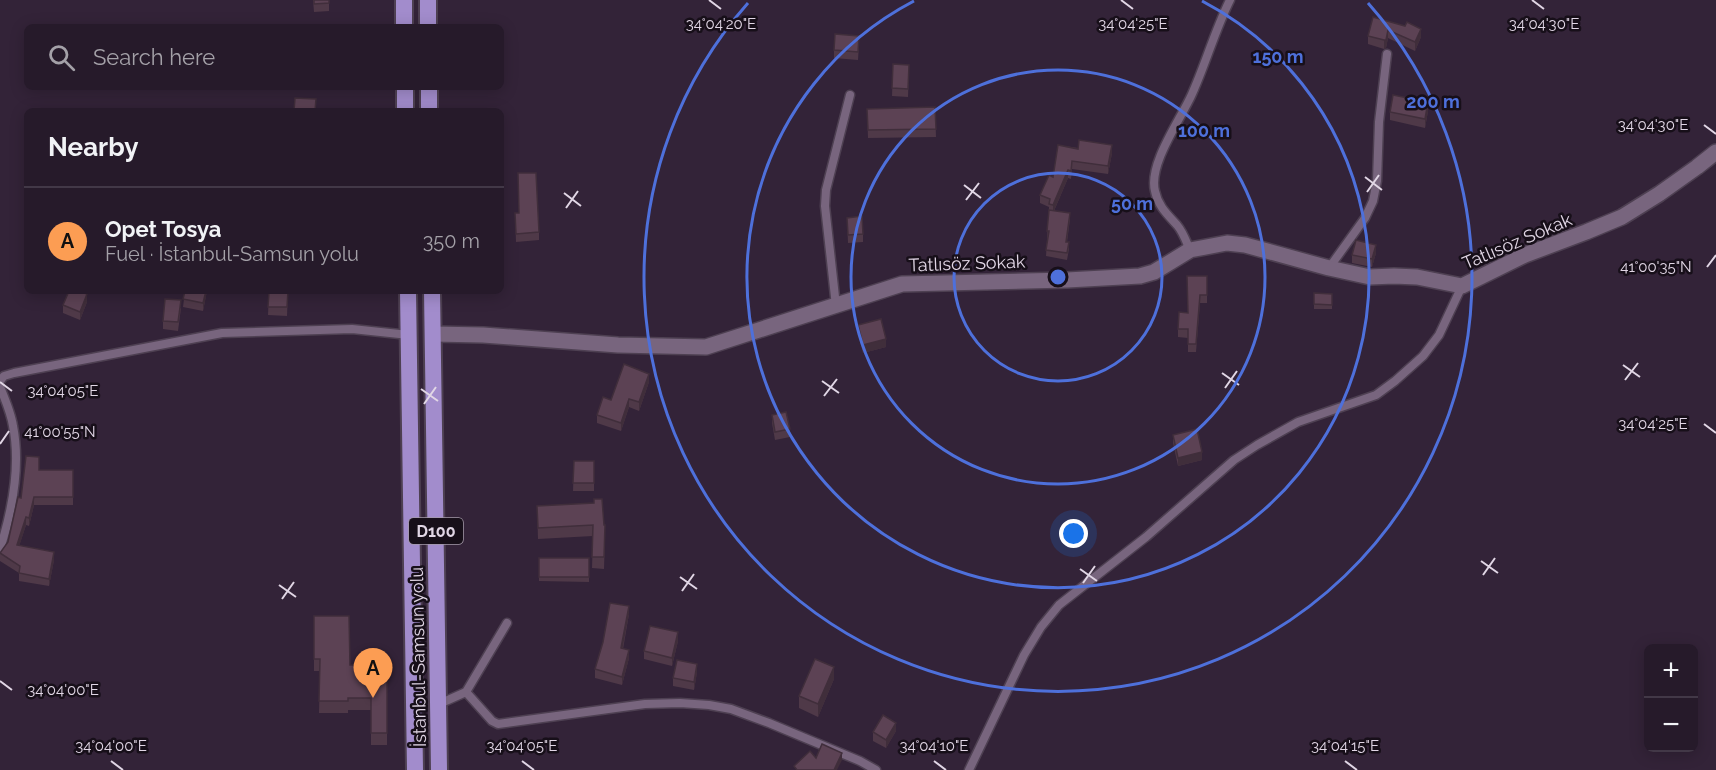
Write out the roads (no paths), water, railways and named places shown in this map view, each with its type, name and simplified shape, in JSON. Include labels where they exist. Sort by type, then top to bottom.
[{"type":"highway","points":[[404,0],[404,24]]},
{"type":"highway","points":[[428,0],[428,24]]},
{"type":"highway","points":[[405,90],[405,108]]},
{"type":"highway","points":[[429,90],[429,108]]},
{"type":"highway","name":"İstanbul-Samsun yolu","points":[[408,294],[415,770]]},
{"type":"highway","name":"İstanbul-Samsun yolu","points":[[432,294],[439,770]]},
{"type":"street","name":"Tatlısöz Sokak","points":[[433,334],[483,335],[618,345],[706,347],[902,284],[1140,276],[1154,272],[1190,249],[1227,243],[1370,278],[1417,277],[1462,286],[1526,255],[1622,217],[1659,194],[1716,152]]},
{"type":"lane","points":[[1190,249],[1178,226],[1159,204],[1154,188],[1155,172],[1167,142],[1191,96],[1230,0]]},
{"type":"lane","points":[[1329,268],[1365,218],[1373,201],[1377,181],[1379,122],[1387,54]]},
{"type":"lane","points":[[836,306],[825,206],[826,190],[850,95]]},
{"type":"lane","points":[[969,770],[1024,655],[1041,627],[1059,606],[1146,537],[1234,460],[1298,422],[1376,394],[1395,381],[1424,356],[1439,335],[1462,286]]},
{"type":"lane","points":[[0,381],[4,376],[14,372],[222,333],[352,329],[409,335]]},
{"type":"lane","points":[[0,387],[13,427],[15,450],[13,492],[6,532],[0,549]]},
{"type":"lane","points":[[439,704],[466,692],[507,623]]},
{"type":"lane","points":[[466,692],[492,721],[498,724],[645,704],[680,703],[731,709],[860,761],[876,770]]},
{"type":"place","name":"Opet Tosya","points":[[373,698]]}]
